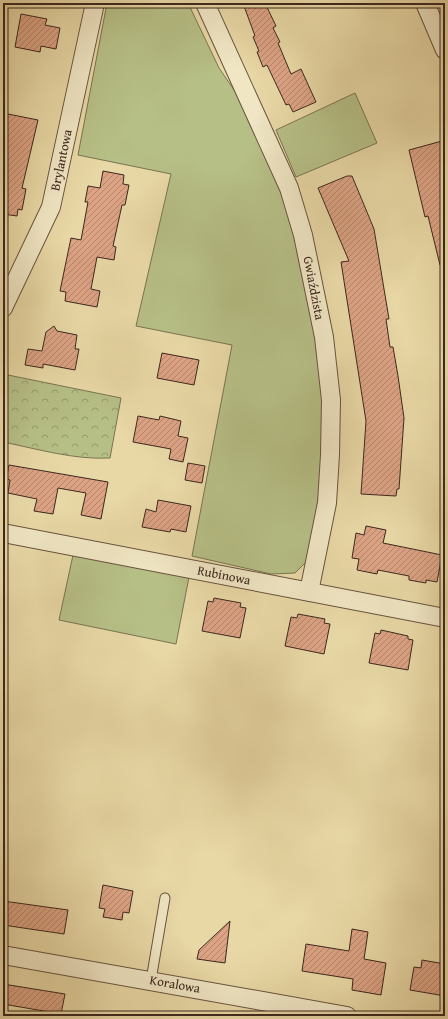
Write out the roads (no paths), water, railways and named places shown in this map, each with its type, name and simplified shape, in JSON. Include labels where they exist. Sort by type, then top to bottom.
[{"type":"street","name":"Brylantowa","points":[[3,308],[51,207],[95,3]]},
{"type":"street","name":"Gwiaździsta","points":[[205,3],[289,188],[303,235],[323,330],[331,400],[330,455],[327,503],[309,592]]},
{"type":"street","points":[[425,3],[445,50]]},
{"type":"street","name":"Rubinowa","points":[[3,532],[445,618]]},
{"type":"street","name":"Koralowa","points":[[3,955],[151,980],[347,1016]]},
{"type":"lane","points":[[151,980],[165,898]]}]
